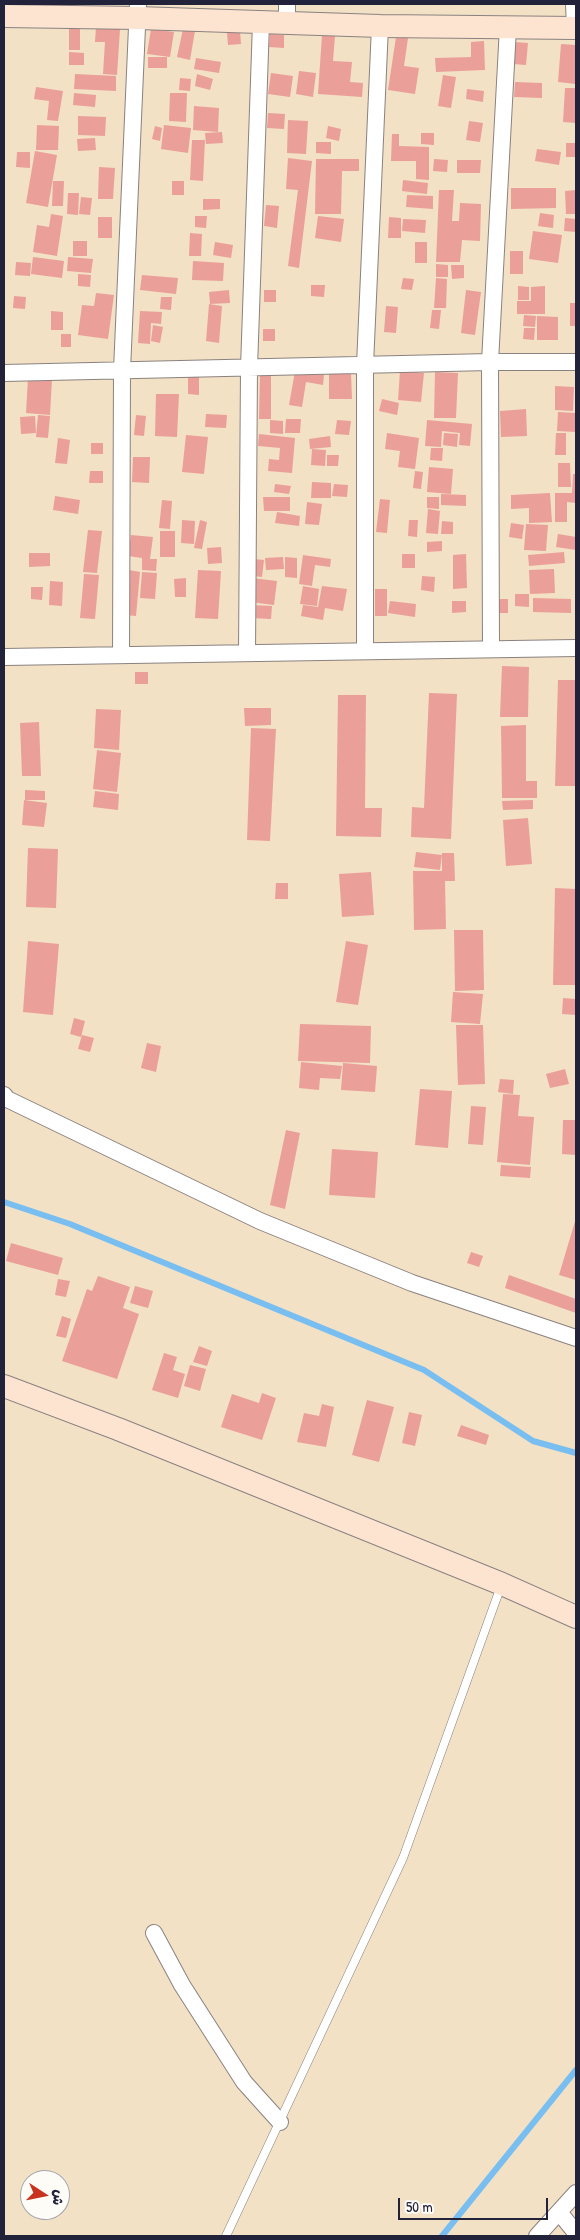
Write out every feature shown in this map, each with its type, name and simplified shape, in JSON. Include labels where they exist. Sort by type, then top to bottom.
[{"type":"main road","points":[[4,16],[138,11],[261,23],[287,14],[380,26],[576,28]]},
{"type":"main road","points":[[4,1386],[118,1429],[502,1584],[576,1617]]},
{"type":"street","points":[[574,4],[576,28]]},
{"type":"street","points":[[121,655],[122,370],[138,11]]},
{"type":"street","points":[[247,653],[249,368],[261,23]]},
{"type":"street","points":[[364,651],[365,365],[380,26]]},
{"type":"street","points":[[491,649],[490,362],[508,27]]},
{"type":"street","points":[[4,373],[490,362],[576,362]]},
{"type":"street","points":[[4,657],[576,648]]},
{"type":"street","points":[[4,1095],[7,1099],[260,1221],[412,1282],[576,1338]]},
{"type":"street","points":[[154,1933],[182,1985],[244,2082],[280,2122]]},
{"type":"street","points":[[537,2236],[576,2193]]},
{"type":"street","points":[[559,2212],[576,2233]]},
{"type":"lane","points":[[226,2236],[404,1858],[502,1584]]},
{"type":"building","points":[[96,27],[120,29],[117,75],[103,74],[105,42],[95,42]]},
{"type":"building","points":[[69,29],[80,29],[80,50],[69,50]]},
{"type":"building","points":[[151,29],[174,32],[170,57],[147,54]]},
{"type":"building","points":[[183,29],[195,31],[190,60],[177,57]]},
{"type":"building","points":[[240,31],[241,44],[228,45],[227,33]]},
{"type":"building","points":[[270,34],[284,35],[284,48],[269,47]]},
{"type":"building","points":[[322,35],[335,36],[333,61],[352,62],[350,82],[363,83],[362,97],[318,94]]},
{"type":"building","points":[[396,37],[408,38],[404,66],[419,68],[415,94],[388,90]]},
{"type":"building","points":[[484,41],[485,70],[436,72],[435,58],[471,57],[471,42]]},
{"type":"building","points":[[515,42],[528,43],[526,65],[513,64]]},
{"type":"building","points":[[561,44],[576,45],[576,84],[558,82]]},
{"type":"building","points":[[69,52],[84,53],[84,65],[69,65]]},
{"type":"building","points":[[148,57],[167,57],[167,68],[148,68]]},
{"type":"building","points":[[196,58],[221,62],[219,73],[194,69]]},
{"type":"building","points":[[299,71],[316,73],[313,97],[296,94]]},
{"type":"building","points":[[271,73],[293,76],[290,97],[268,94]]},
{"type":"building","points":[[75,74],[116,76],[116,91],[74,89]]},
{"type":"building","points":[[197,74],[213,79],[210,90],[195,86]]},
{"type":"building","points":[[443,75],[456,77],[451,108],[438,106]]},
{"type":"building","points":[[180,78],[191,79],[190,91],[179,90]]},
{"type":"building","points":[[515,82],[542,83],[542,98],[514,97]]},
{"type":"building","points":[[36,87],[63,91],[58,121],[47,120],[49,101],[34,99]]},
{"type":"building","points":[[565,88],[576,88],[576,123],[563,122]]},
{"type":"building","points":[[467,89],[484,91],[483,102],[466,99]]},
{"type":"building","points":[[74,93],[96,95],[95,107],[73,105]]},
{"type":"building","points":[[170,93],[187,93],[186,122],[169,121]]},
{"type":"building","points":[[194,106],[219,108],[218,132],[193,130]]},
{"type":"building","points":[[268,113],[285,114],[284,129],[267,128]]},
{"type":"building","points":[[78,116],[106,117],[105,136],[78,135]]},
{"type":"building","points":[[288,120],[308,121],[306,154],[287,153]]},
{"type":"building","points":[[469,121],[483,123],[480,142],[466,140]]},
{"type":"building","points":[[37,125],[59,126],[58,150],[36,150]]},
{"type":"building","points":[[164,125],[191,128],[188,153],[161,149]]},
{"type":"building","points":[[155,126],[162,128],[160,141],[152,139]]},
{"type":"building","points":[[328,126],[341,129],[339,141],[326,138]]},
{"type":"building","points":[[222,132],[223,143],[206,144],[205,133]]},
{"type":"building","points":[[421,133],[434,133],[434,145],[421,144]]},
{"type":"building","points":[[392,134],[399,134],[399,146],[429,147],[429,180],[416,179],[416,161],[391,161]]},
{"type":"building","points":[[95,138],[96,150],[78,151],[77,139]]},
{"type":"building","points":[[192,140],[205,140],[203,181],[190,180]]},
{"type":"building","points":[[316,142],[331,142],[331,154],[316,153]]},
{"type":"building","points":[[566,143],[576,143],[576,157],[566,157]]},
{"type":"building","points":[[537,149],[561,152],[559,165],[535,161]]},
{"type":"building","points":[[35,151],[57,155],[48,207],[26,203]]},
{"type":"building","points":[[17,152],[30,152],[30,168],[16,167]]},
{"type":"building","points":[[288,158],[312,161],[299,268],[288,266],[298,190],[286,189]]},
{"type":"building","points":[[316,159],[359,159],[359,171],[342,171],[341,214],[315,214]]},
{"type":"building","points":[[434,159],[448,160],[447,172],[433,171]]},
{"type":"building","points":[[457,160],[481,160],[480,173],[457,173]]},
{"type":"building","points":[[99,167],[115,168],[113,199],[98,199]]},
{"type":"building","points":[[403,180],[428,183],[427,194],[402,191]]},
{"type":"building","points":[[53,181],[64,181],[63,206],[52,206]]},
{"type":"building","points":[[172,181],[184,181],[184,195],[172,195]]},
{"type":"building","points":[[511,188],[556,188],[556,208],[511,209]]},
{"type":"building","points":[[439,190],[454,190],[452,221],[459,221],[460,203],[481,204],[480,241],[462,240],[460,262],[436,262]]},
{"type":"building","points":[[576,190],[576,214],[566,214],[565,191]]},
{"type":"building","points":[[68,193],[79,193],[78,215],[67,214]]},
{"type":"building","points":[[407,195],[433,196],[433,209],[406,207]]},
{"type":"building","points":[[81,197],[92,198],[90,215],[79,214]]},
{"type":"building","points":[[203,199],[220,199],[220,209],[203,210]]},
{"type":"building","points":[[266,205],[279,206],[277,228],[264,226]]},
{"type":"building","points":[[540,213],[554,215],[553,228],[538,226]]},
{"type":"building","points":[[51,214],[63,216],[57,256],[33,252],[37,225],[49,227]]},
{"type":"building","points":[[195,216],[207,216],[206,228],[195,227]]},
{"type":"building","points":[[318,216],[344,219],[341,242],[315,238]]},
{"type":"building","points":[[98,217],[112,217],[112,238],[98,238]]},
{"type":"building","points":[[389,217],[401,218],[401,238],[388,238]]},
{"type":"building","points":[[565,218],[576,219],[576,232],[564,231]]},
{"type":"building","points":[[403,219],[426,220],[425,233],[402,231]]},
{"type":"building","points":[[533,231],[562,235],[558,263],[529,259]]},
{"type":"building","points":[[190,233],[202,234],[201,256],[189,256]]},
{"type":"building","points":[[73,241],[87,241],[87,256],[73,256]]},
{"type":"building","points":[[215,242],[233,245],[231,258],[213,255]]},
{"type":"building","points":[[415,242],[427,242],[427,263],[415,263]]},
{"type":"building","points":[[510,251],[523,251],[523,274],[510,274]]},
{"type":"building","points":[[33,257],[64,261],[62,278],[31,274]]},
{"type":"building","points":[[68,257],[93,259],[91,273],[67,271]]},
{"type":"building","points":[[193,261],[224,263],[223,281],[192,280]]},
{"type":"building","points":[[16,262],[31,263],[30,276],[15,275]]},
{"type":"building","points":[[436,264],[448,265],[448,277],[436,277]]},
{"type":"building","points":[[451,265],[464,265],[464,278],[452,279]]},
{"type":"building","points":[[78,274],[91,275],[90,287],[78,286]]},
{"type":"building","points":[[142,275],[178,278],[176,294],[140,290]]},
{"type":"building","points":[[403,278],[414,279],[412,290],[401,289]]},
{"type":"building","points":[[436,278],[447,279],[446,308],[434,308]]},
{"type":"building","points":[[311,285],[325,285],[324,297],[311,296]]},
{"type":"building","points":[[518,286],[529,287],[529,300],[518,300]]},
{"type":"building","points":[[545,286],[545,314],[517,314],[517,301],[531,301],[531,287]]},
{"type":"building","points":[[229,290],[230,303],[210,304],[209,292]]},
{"type":"building","points":[[264,290],[276,290],[276,302],[264,302]]},
{"type":"building","points":[[466,290],[481,292],[475,335],[461,333]]},
{"type":"building","points":[[96,293],[114,295],[108,339],[78,335],[82,305],[94,306]]},
{"type":"building","points":[[14,296],[26,297],[25,309],[13,308]]},
{"type":"building","points":[[161,297],[172,297],[171,310],[160,309]]},
{"type":"building","points":[[570,303],[576,303],[576,326],[570,326]]},
{"type":"building","points":[[209,304],[222,306],[219,343],[206,341]]},
{"type":"building","points":[[386,306],[398,307],[396,333],[384,332]]},
{"type":"building","points":[[432,310],[441,310],[439,329],[430,328]]},
{"type":"building","points":[[51,311],[63,312],[63,330],[51,330]]},
{"type":"building","points":[[140,311],[162,312],[161,324],[151,323],[150,344],[138,343]]},
{"type":"building","points":[[524,315],[536,316],[535,327],[523,326]]},
{"type":"building","points":[[537,316],[558,317],[558,340],[537,340]]},
{"type":"building","points":[[153,325],[163,327],[160,343],[151,341]]},
{"type":"building","points":[[524,328],[535,328],[534,340],[523,339]]},
{"type":"building","points":[[263,329],[275,329],[275,341],[263,341]]},
{"type":"building","points":[[61,334],[71,334],[71,347],[61,347]]},
{"type":"building","points":[[295,371],[324,375],[323,385],[306,382],[302,407],[289,405]]},
{"type":"building","points":[[400,371],[424,373],[421,402],[398,400]]},
{"type":"building","points":[[435,372],[458,373],[456,418],[434,418]]},
{"type":"building","points":[[351,373],[352,399],[329,399],[329,374]]},
{"type":"building","points":[[260,374],[271,374],[271,419],[259,419]]},
{"type":"building","points":[[188,376],[199,376],[199,395],[188,394]]},
{"type":"building","points":[[28,378],[52,379],[50,415],[26,413]]},
{"type":"building","points":[[555,386],[574,387],[573,411],[555,410]]},
{"type":"building","points":[[156,394],[179,394],[177,437],[155,436]]},
{"type":"building","points":[[382,399],[399,403],[397,415],[379,411]]},
{"type":"building","points":[[526,409],[527,436],[501,437],[500,411]]},
{"type":"building","points":[[558,412],[576,413],[575,432],[557,431]]},
{"type":"building","points":[[206,414],[227,415],[226,428],[205,427]]},
{"type":"building","points":[[38,415],[50,416],[48,438],[36,437]]},
{"type":"building","points":[[136,415],[146,416],[144,436],[134,435]]},
{"type":"building","points":[[35,416],[36,433],[21,434],[20,417]]},
{"type":"building","points":[[286,419],[301,419],[300,433],[285,433]]},
{"type":"building","points":[[270,420],[283,421],[283,434],[270,433]]},
{"type":"building","points":[[337,420],[351,421],[349,435],[335,434]]},
{"type":"building","points":[[427,420],[472,424],[470,446],[459,445],[460,433],[442,431],[441,447],[425,446]]},
{"type":"building","points":[[387,433],[419,438],[415,469],[398,467],[400,451],[385,449]]},
{"type":"building","points":[[444,433],[458,434],[457,447],[443,445]]},
{"type":"building","points":[[556,433],[566,433],[566,455],[555,455]]},
{"type":"building","points":[[259,434],[295,438],[292,473],[268,471],[269,459],[279,460],[280,448],[258,446]]},
{"type":"building","points":[[186,435],[208,437],[204,474],[182,472]]},
{"type":"building","points":[[330,436],[331,447],[310,449],[309,439]]},
{"type":"building","points":[[58,438],[70,440],[67,464],[55,463]]},
{"type":"building","points":[[91,443],[103,443],[103,454],[91,454]]},
{"type":"building","points":[[431,448],[443,448],[442,461],[430,460]]},
{"type":"building","points":[[312,449],[326,450],[325,466],[311,465]]},
{"type":"building","points":[[327,455],[339,455],[338,466],[327,466]]},
{"type":"building","points":[[133,457],[150,457],[149,483],[132,482]]},
{"type":"building","points":[[558,463],[570,463],[571,487],[558,487]]},
{"type":"building","points":[[429,467],[453,469],[451,494],[427,492]]},
{"type":"building","points":[[90,471],[103,471],[103,483],[89,483]]},
{"type":"building","points":[[415,471],[423,472],[421,489],[413,488]]},
{"type":"building","points":[[573,474],[576,474],[576,503],[567,502],[567,522],[555,522],[555,493],[572,493]]},
{"type":"building","points":[[312,482],[331,483],[331,498],[311,498]]},
{"type":"building","points":[[275,484],[291,486],[289,494],[274,492]]},
{"type":"building","points":[[334,484],[348,485],[347,497],[332,496]]},
{"type":"building","points":[[550,493],[552,522],[529,523],[529,508],[511,509],[511,495]]},
{"type":"building","points":[[441,494],[466,495],[466,506],[441,505]]},
{"type":"building","points":[[55,496],[80,500],[78,514],[53,510]]},
{"type":"building","points":[[263,497],[290,497],[290,511],[264,511]]},
{"type":"building","points":[[427,497],[439,497],[439,509],[427,508]]},
{"type":"building","points":[[380,499],[390,500],[387,533],[376,532]]},
{"type":"building","points":[[162,500],[172,501],[170,529],[159,528]]},
{"type":"building","points":[[307,502],[322,504],[319,525],[305,524]]},
{"type":"building","points":[[428,509],[440,511],[438,534],[426,533]]},
{"type":"building","points":[[277,512],[300,516],[299,526],[275,523]]},
{"type":"building","points":[[182,520],[195,521],[194,544],[181,543]]},
{"type":"building","points":[[200,520],[207,522],[202,549],[194,548]]},
{"type":"building","points":[[409,520],[418,520],[417,537],[408,536]]},
{"type":"building","points":[[442,521],[453,522],[453,534],[441,534]]},
{"type":"building","points":[[511,523],[524,525],[522,539],[509,537]]},
{"type":"building","points":[[526,524],[548,525],[546,551],[524,550]]},
{"type":"building","points":[[88,530],[102,531],[97,573],[83,572]]},
{"type":"building","points":[[160,531],[175,531],[175,557],[160,557]]},
{"type":"building","points":[[558,534],[576,537],[576,550],[556,547]]},
{"type":"building","points":[[131,535],[153,537],[150,559],[157,559],[156,571],[142,570],[142,558],[128,556]]},
{"type":"building","points":[[442,541],[442,551],[427,552],[427,542]]},
{"type":"building","points":[[221,547],[222,563],[208,564],[207,548]]},
{"type":"building","points":[[564,552],[565,563],[529,566],[528,555]]},
{"type":"building","points":[[29,553],[50,553],[50,566],[29,567]]},
{"type":"building","points":[[402,554],[415,554],[415,568],[402,568]]},
{"type":"building","points":[[466,554],[467,588],[453,589],[453,555]]},
{"type":"building","points":[[303,555],[331,559],[330,567],[315,565],[312,586],[299,584]]},
{"type":"building","points":[[283,557],[284,569],[266,570],[265,558]]},
{"type":"building","points":[[285,557],[297,558],[297,578],[285,577]]},
{"type":"building","points":[[254,559],[264,560],[262,577],[252,576]]},
{"type":"building","points":[[554,569],[555,593],[530,594],[529,570]]},
{"type":"building","points":[[129,570],[140,572],[136,616],[125,615]]},
{"type":"building","points":[[198,570],[221,571],[218,619],[195,618]]},
{"type":"building","points":[[142,572],[157,573],[155,599],[140,598]]},
{"type":"building","points":[[84,574],[99,575],[95,619],[80,618]]},
{"type":"building","points":[[422,576],[435,577],[434,592],[421,590]]},
{"type":"building","points":[[186,578],[186,597],[175,597],[174,579]]},
{"type":"building","points":[[252,578],[277,581],[274,605],[250,602]]},
{"type":"building","points":[[50,581],[63,582],[62,606],[49,605]]},
{"type":"building","points":[[303,586],[319,589],[317,606],[300,604]]},
{"type":"building","points":[[322,586],[347,589],[343,611],[325,608],[323,620],[301,616],[303,605],[318,607]]},
{"type":"building","points":[[31,587],[43,587],[42,600],[31,599]]},
{"type":"building","points":[[375,589],[387,589],[387,616],[375,616]]},
{"type":"building","points":[[515,594],[529,594],[529,607],[515,606]]},
{"type":"building","points":[[533,598],[571,599],[571,613],[533,612]]},
{"type":"building","points":[[497,599],[508,599],[508,613],[497,613]]},
{"type":"building","points":[[390,601],[416,604],[415,617],[388,613]]},
{"type":"building","points":[[452,601],[466,601],[466,612],[452,613]]},
{"type":"building","points":[[251,605],[272,606],[271,619],[250,618]]},
{"type":"building","points":[[502,666],[529,667],[528,717],[500,717]]},
{"type":"building","points":[[135,672],[148,672],[148,684],[135,684]]},
{"type":"building","points":[[558,680],[576,680],[576,786],[555,786]]},
{"type":"building","points":[[429,693],[457,694],[451,839],[411,837],[412,807],[424,808]]},
{"type":"building","points":[[338,695],[366,695],[365,808],[382,808],[381,837],[336,836]]},
{"type":"building","points":[[244,708],[271,708],[271,725],[245,726]]},
{"type":"building","points":[[96,709],[121,710],[119,750],[94,748]]},
{"type":"building","points":[[39,722],[41,776],[22,776],[20,723]]},
{"type":"building","points":[[526,725],[526,781],[537,781],[537,798],[502,798],[501,726]]},
{"type":"building","points":[[251,728],[276,729],[270,841],[247,840]]},
{"type":"building","points":[[97,750],[121,753],[117,792],[93,789]]},
{"type":"building","points":[[25,790],[45,791],[45,800],[25,800]]},
{"type":"building","points":[[95,791],[119,794],[118,810],[93,807]]},
{"type":"building","points":[[24,800],[47,803],[44,827],[22,825]]},
{"type":"building","points":[[533,800],[533,809],[503,810],[502,801]]},
{"type":"building","points":[[528,818],[532,864],[506,866],[503,820]]},
{"type":"building","points":[[28,848],[58,849],[56,908],[26,907]]},
{"type":"building","points":[[416,852],[442,855],[440,870],[414,867]]},
{"type":"building","points":[[442,853],[454,853],[455,881],[445,881],[446,929],[414,930],[413,871],[442,871]]},
{"type":"building","points":[[371,872],[374,915],[342,917],[339,874]]},
{"type":"building","points":[[276,883],[288,883],[288,899],[275,899]]},
{"type":"building","points":[[555,888],[576,889],[576,985],[553,985]]},
{"type":"building","points":[[454,930],[483,930],[484,990],[455,991]]},
{"type":"building","points":[[28,941],[59,944],[53,1015],[23,1012]]},
{"type":"building","points":[[346,941],[368,945],[358,1005],[336,1002]]},
{"type":"building","points":[[453,992],[483,994],[480,1024],[451,1022]]},
{"type":"building","points":[[563,998],[576,999],[576,1015],[562,1014]]},
{"type":"building","points":[[74,1018],[85,1021],[81,1037],[70,1034]]},
{"type":"building","points":[[300,1024],[371,1026],[370,1063],[298,1061]]},
{"type":"building","points":[[456,1025],[483,1025],[485,1084],[458,1085]]},
{"type":"building","points":[[82,1035],[94,1038],[90,1052],[78,1049]]},
{"type":"building","points":[[147,1043],[161,1046],[156,1072],[141,1068]]},
{"type":"building","points":[[301,1062],[342,1066],[340,1079],[320,1078],[319,1090],[299,1088]]},
{"type":"building","points":[[343,1063],[377,1066],[375,1092],[341,1090]]},
{"type":"building","points":[[565,1069],[569,1084],[550,1088],[546,1074]]},
{"type":"building","points":[[500,1079],[514,1080],[513,1094],[498,1092]]},
{"type":"building","points":[[420,1089],[452,1091],[448,1148],[415,1145]]},
{"type":"building","points":[[503,1094],[520,1095],[518,1116],[534,1117],[530,1165],[497,1162]]},
{"type":"building","points":[[471,1106],[486,1107],[483,1145],[468,1144]]},
{"type":"building","points":[[563,1120],[576,1120],[576,1155],[562,1154]]},
{"type":"building","points":[[286,1130],[300,1133],[285,1209],[270,1205]]},
{"type":"building","points":[[332,1149],[378,1152],[375,1198],[329,1195]]},
{"type":"building","points":[[501,1165],[531,1167],[530,1178],[500,1176]]},
{"type":"building","points":[[576,1218],[576,1280],[559,1275]]},
{"type":"building","points":[[11,1243],[63,1258],[58,1275],[6,1261]]},
{"type":"building","points":[[471,1252],[483,1256],[479,1267],[467,1263]]},
{"type":"building","points":[[509,1275],[576,1299],[576,1313],[505,1288]]},
{"type":"building","points":[[98,1276],[130,1287],[123,1308],[139,1314],[117,1379],[62,1361],[87,1289],[92,1291]]},
{"type":"building","points":[[58,1279],[70,1281],[66,1297],[55,1295]]},
{"type":"building","points":[[135,1286],[153,1291],[148,1308],[130,1303]]},
{"type":"building","points":[[62,1316],[71,1319],[66,1338],[56,1336]]},
{"type":"building","points":[[199,1346],[212,1351],[207,1366],[193,1362]]},
{"type":"building","points":[[164,1353],[177,1357],[173,1370],[185,1374],[178,1398],[152,1390]]},
{"type":"building","points":[[190,1365],[206,1369],[200,1391],[184,1386]]},
{"type":"building","points":[[262,1393],[276,1398],[262,1440],[221,1427],[232,1394],[259,1403]]},
{"type":"building","points":[[367,1400],[394,1407],[379,1462],[352,1455]]},
{"type":"building","points":[[322,1404],[334,1407],[326,1447],[297,1442],[304,1413],[319,1416]]},
{"type":"building","points":[[409,1412],[422,1415],[415,1446],[402,1443]]},
{"type":"building","points":[[461,1425],[489,1435],[486,1445],[457,1436]]},
{"type":"waterway","points":[[4,1202],[70,1224],[424,1370],[533,1441],[576,1453]]},
{"type":"waterway","points":[[442,2236],[576,2070]]}]
